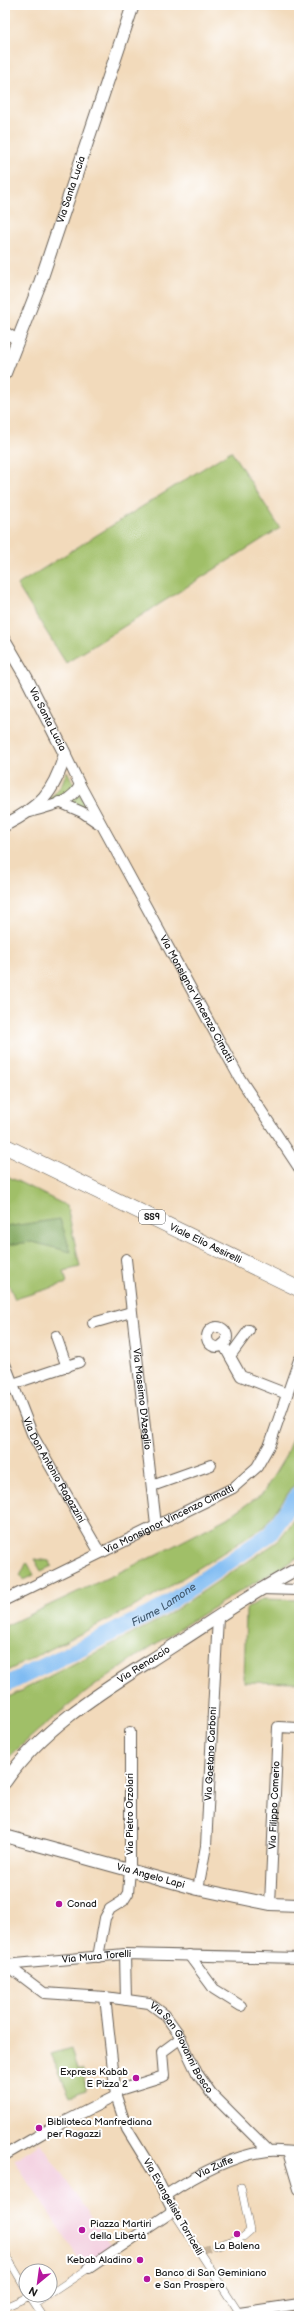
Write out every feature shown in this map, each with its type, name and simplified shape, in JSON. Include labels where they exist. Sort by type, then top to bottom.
[{"type":"main road","name":"Viale Elio Assirelli","points":[[5,1146],[299,1289]]},
{"type":"main road","name":"Viale Elio Assirelli","points":[[5,1156],[299,1299]]},
{"type":"street","name":"Via Santa Lucia","points":[[5,373],[39,286],[133,5]]},
{"type":"street","points":[[5,332],[17,340]]},
{"type":"street","name":"Via Santa Lucia","points":[[5,641],[26,677],[65,754],[55,782],[30,812],[5,825]]},
{"type":"street","name":"Via Monsignor Vincenzo Cimatti","points":[[65,754],[101,826],[239,1077],[299,1168]]},
{"type":"street","points":[[30,812],[71,798],[80,785]]},
{"type":"street","name":"Via Monsignor Vincenzo Cimatti","points":[[59,802],[82,812],[101,826]]},
{"type":"street","name":"Via Massimo D'Azeglio","points":[[126,1259],[156,1525]]},
{"type":"street","points":[[93,1323],[131,1312]]},
{"type":"street","points":[[230,1356],[249,1330]]},
{"type":"street","points":[[56,1336],[67,1367]]},
{"type":"street","points":[[223,1344],[241,1376],[287,1394]]},
{"type":"street","name":"Via Monsignor Vincenzo Cimatti","points":[[5,1600],[156,1525],[194,1509],[233,1488],[257,1467],[270,1444],[299,1360]]},
{"type":"street","points":[[13,1384],[79,1362]]},
{"type":"street","name":"Via Don Antonio Ragazzini","points":[[5,1364],[33,1436],[100,1553]]},
{"type":"street","points":[[152,1486],[211,1465]]},
{"type":"street","name":"Via Renaccio","points":[[5,1782],[45,1736],[91,1700],[260,1589],[299,1568]]},
{"type":"street","points":[[260,1589],[299,1590]]},
{"type":"street","name":"Via Gaetano Carboni","points":[[198,1889],[206,1846],[218,1617]]},
{"type":"street","name":"Via Filippo Comerio","points":[[270,1904],[278,1727],[299,1728]]},
{"type":"street","name":"Via Pietro Orzolari","points":[[98,1957],[105,1918],[110,1909],[122,1901],[128,1893],[130,1870],[130,1732]]},
{"type":"street","name":"Via Angelo Lapi","points":[[5,1836],[198,1889],[270,1904],[299,1906]]},
{"type":"street","points":[[125,1954],[126,2000]]},
{"type":"street","name":"Via Mura Torelli","points":[[6,1965],[125,1954],[299,1958]]},
{"type":"street","points":[[189,1955],[214,1989],[241,2006]]},
{"type":"street","name":"Via San Giovanni Bosco","points":[[6,1965],[44,1993],[105,1997],[149,2003],[164,2015],[181,2038],[197,2073],[211,2093],[269,2151]]},
{"type":"street","name":"Via Evangelista Torricelli","points":[[105,1997],[116,2094],[127,2129],[166,2195],[173,2211],[201,2250],[240,2314]]},
{"type":"street","points":[[5,2155],[48,2130],[116,2094],[164,2076],[162,2052],[181,2038]]},
{"type":"street","name":"Via Zuffe","points":[[166,2195],[206,2171],[251,2155],[269,2151],[299,2152]]},
{"type":"street","points":[[288,2152],[299,2189]]},
{"type":"street","points":[[215,2246],[243,2237],[250,2231],[241,2187]]},
{"type":"street","points":[[58,2289],[173,2211]]},
{"type":"street","points":[[5,2253],[18,2276]]},
{"type":"street","points":[[5,2307],[18,2301]]},
{"type":"street","points":[[35,2304],[43,2316]]},
{"type":"street","points":[[240,2314],[298,2307]]},
{"type":"shaded area","name":"Piazza Martiri della Libertà","points":[[40,2143],[112,2247],[84,2267],[14,2160]]},
{"type":"shaded area","points":[[225,2308],[228,2316],[210,2316]]},
{"type":"green space","points":[[231,451],[280,528],[66,663],[17,585]]},
{"type":"green space","points":[[67,771],[75,787],[71,793],[51,802],[49,800],[61,786]]},
{"type":"green space","points":[[79,793],[87,808],[84,811],[66,803]]},
{"type":"green space","points":[[5,1175],[67,1206],[80,1267],[64,1271],[67,1283],[15,1299],[8,1283],[5,1284]]},
{"type":"green space","points":[[60,1219],[71,1252],[32,1242],[5,1245],[5,1227]]},
{"type":"green space","points":[[299,1420],[299,1478],[264,1527],[151,1598],[5,1672],[5,1626],[158,1554],[227,1518],[263,1493],[285,1457]]},
{"type":"green space","points":[[299,1514],[299,1557],[184,1626],[108,1676],[37,1731],[5,1761],[5,1699],[163,1618],[277,1542]]},
{"type":"green space","points":[[34,1559],[49,1561],[52,1566],[41,1571]]},
{"type":"green space","points":[[27,1562],[34,1575],[23,1580],[20,1576]]},
{"type":"green space","points":[[262,1599],[299,1600],[299,1683],[244,1682],[246,1609]]},
{"type":"green space","points":[[71,2048],[77,2070],[83,2070],[86,2091],[70,2096],[51,2054]]},
{"type":"waterway","name":"Fiume Lamone","points":[[5,1685],[158,1610],[270,1534],[299,1493]]},
{"type":"tunnel","points":[[203,2250],[215,2246]]},
{"type":"place","name":"Conad","points":[[59,1904]]},
{"type":"place","name":"Express Kabab E Pizza 2","points":[[136,2078]]},
{"type":"place","name":"Biblioteca Manfrediana per Ragazzi","points":[[39,2128]]},
{"type":"place","name":"Piazza Martiri della Libertà","points":[[82,2230]]},
{"type":"place","name":"La Balena","points":[[237,2234]]},
{"type":"place","name":"Kebab Aladino","points":[[140,2260]]},
{"type":"place","name":"Banco di San Geminiano e San Prospero","points":[[147,2279]]}]
